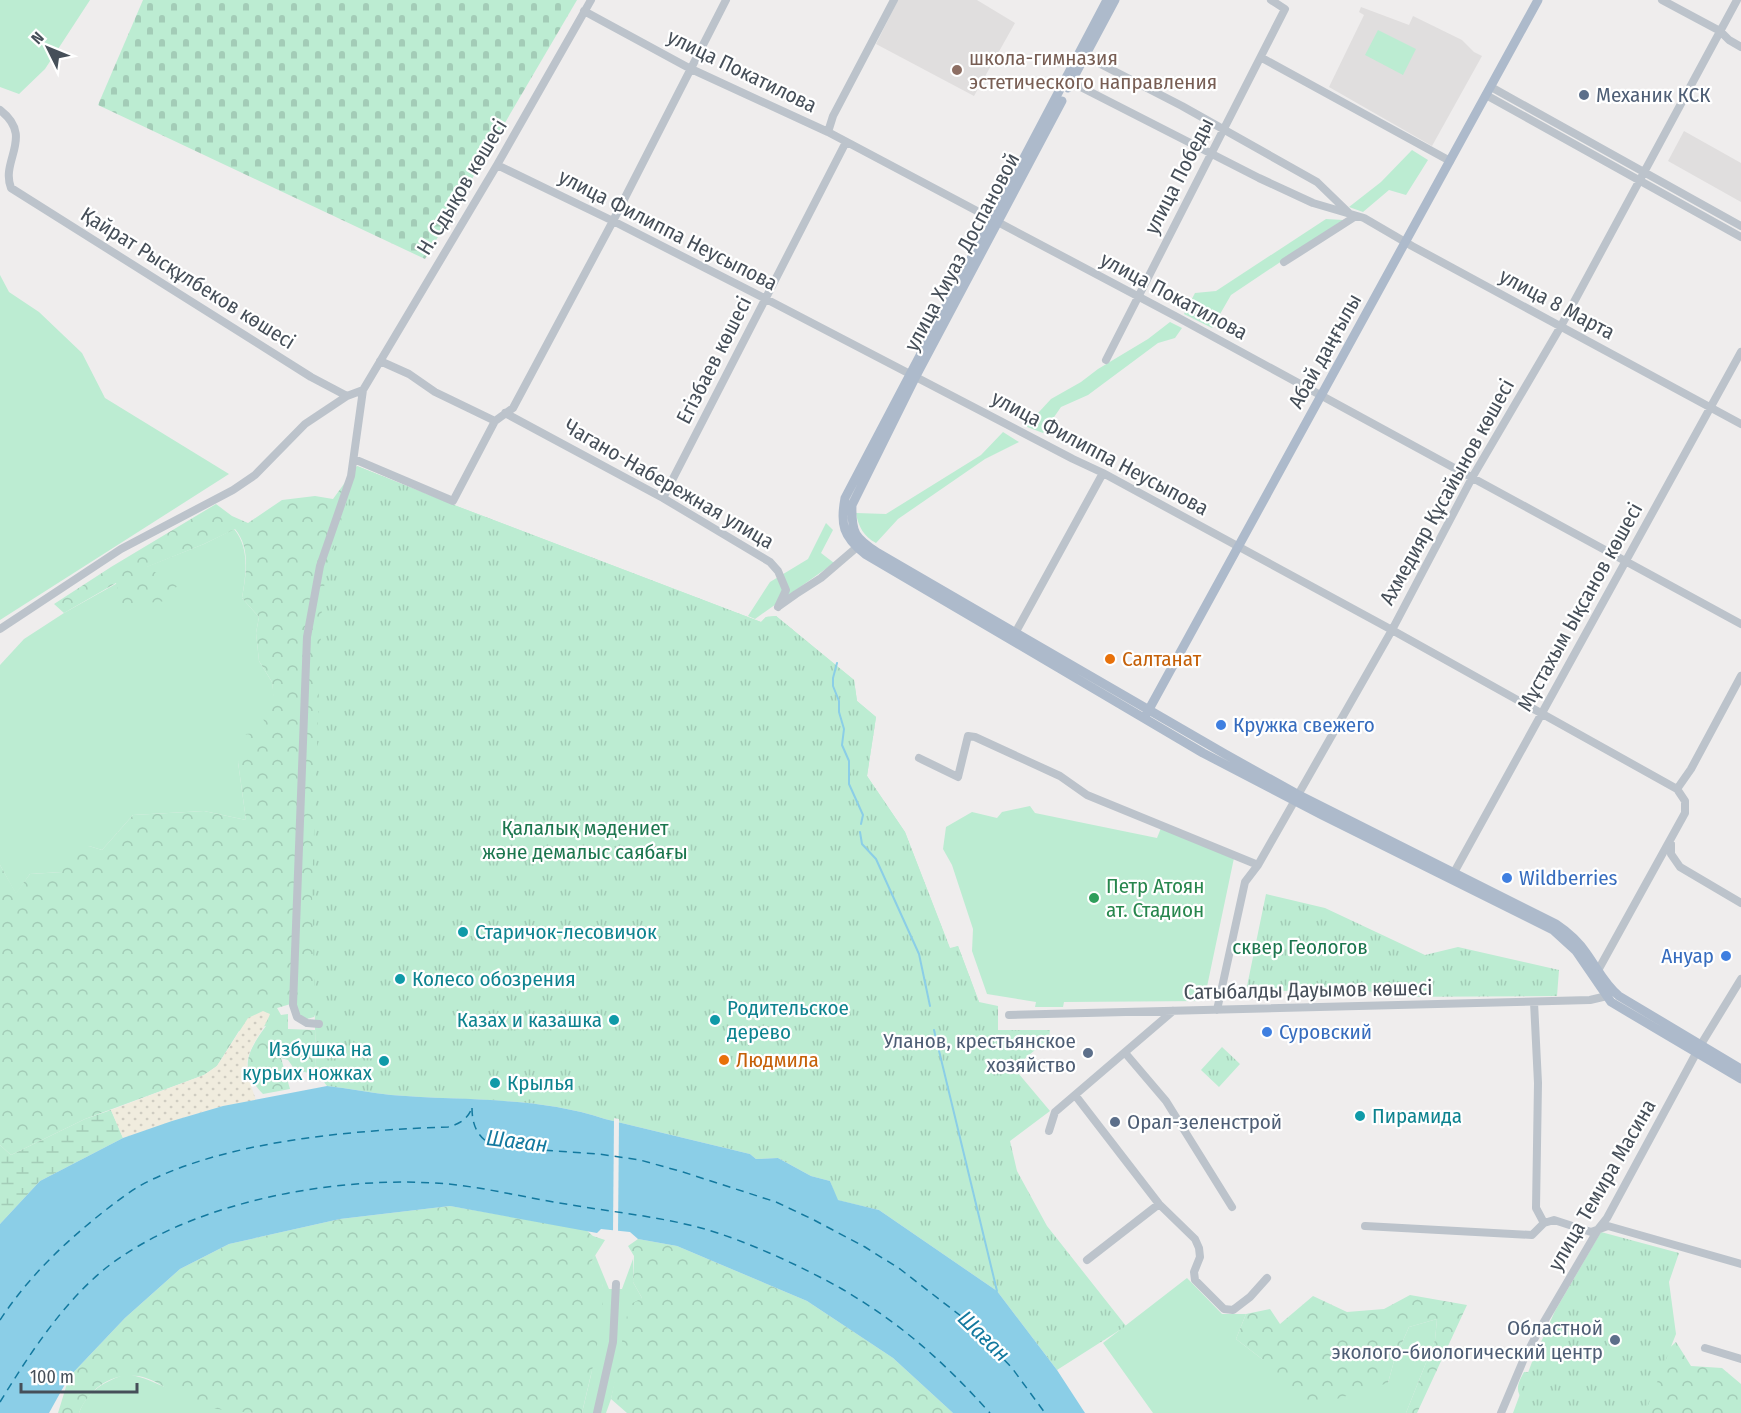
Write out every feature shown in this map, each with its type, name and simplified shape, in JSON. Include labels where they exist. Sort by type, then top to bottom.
[{"type":"main road","name":"улица Хиуаз Доспановой","points":[[1083,55],[1107,0]]},
{"type":"main road","name":"улица Хиуаз Доспановой","points":[[856,548],[843,530],[842,514],[846,498],[914,375],[1083,55],[1115,0]]},
{"type":"main road","name":"Абай даңғылы","points":[[1146,714],[1538,0]]},
{"type":"main road","name":"улица Хиуаз Доспановой","points":[[914,375],[852,505],[851,525],[866,545],[982,614],[1013,637]]},
{"type":"main road","points":[[856,548],[1295,797],[1453,876],[1547,918],[1587,953],[1607,996],[1617,1006],[1698,1050],[1741,1069]]},
{"type":"main road","points":[[1596,974],[1623,1000],[1741,1079]]},
{"type":"street","name":"Н. Сдықов көшесі","points":[[363,390],[497,165],[591,0]]},
{"type":"street","points":[[354,459],[453,501],[495,421],[513,408],[613,221],[689,68],[726,0]]},
{"type":"street","points":[[828,132],[833,116],[894,0]]},
{"type":"street","name":"улица Победы","points":[[1106,360],[1285,9],[1271,0]]},
{"type":"street","points":[[1662,0],[1720,31],[1729,40],[1741,46]]},
{"type":"street","name":"Ахмедияр Құсайынов көшесі","points":[[1217,1010],[1245,882],[1258,865],[1392,630],[1473,476],[1561,326],[1737,0]]},
{"type":"street","name":"улица Покатилова","points":[[584,11],[689,68],[828,132],[1138,296],[1473,476],[1741,624]]},
{"type":"street","name":"улица 8 Марта","points":[[1083,55],[1224,129],[1317,182],[1353,215]]},
{"type":"street","points":[[1262,58],[1450,161]]},
{"type":"street","name":"улица 8 Марта","points":[[1069,81],[1313,203],[1364,218],[1741,424]]},
{"type":"street","points":[[1488,91],[1644,172],[1741,226]]},
{"type":"street","points":[[1488,91],[1741,237]]},
{"type":"street","name":"Қайрат Рысқұлбеков көшесі","points":[[0,110],[10,118],[14,127],[15,141],[5,171],[7,181],[12,188],[301,371],[347,396]]},
{"type":"street","name":"Егізбаев көшесі","points":[[663,498],[846,142]]},
{"type":"street","name":"улица Филиппа Неусыпова","points":[[497,165],[613,221],[914,375],[1072,459],[1103,472],[1677,789]]},
{"type":"street","points":[[1284,262],[1353,215]]},
{"type":"street","name":"Мұстахым Ықсанов көшесі","points":[[1453,876],[1741,352]]},
{"type":"street","points":[[380,361],[410,374],[435,392],[495,421]]},
{"type":"street","points":[[0,629],[121,549],[233,490],[255,475],[305,424],[347,396],[363,390],[351,476],[320,566],[307,637],[293,1005],[297,1017],[307,1023],[319,1024]]},
{"type":"street","name":"Чагано-Набережная улица","points":[[505,413],[663,498],[770,562],[778,571],[786,590],[778,607],[821,578],[856,548]]},
{"type":"street","points":[[1013,637],[1103,472]]},
{"type":"street","points":[[1596,974],[1672,839],[1686,807],[1677,789],[1691,770],[1741,676]]},
{"type":"street","points":[[919,758],[958,777],[968,736],[975,737],[1060,776],[1087,795],[1258,865]]},
{"type":"street","points":[[1672,839],[1671,854],[1680,867],[1741,903]]},
{"type":"street","name":"улица Темира Масина","points":[[1501,1413],[1523,1360],[1538,1332],[1607,1218],[1698,1050],[1741,980]]},
{"type":"street","name":"Сатыбалды Дауымов көшесі","points":[[1009,1015],[1534,1002],[1590,1000],[1607,996]]},
{"type":"street","points":[[1534,1002],[1538,1083],[1536,1208],[1544,1223]]},
{"type":"street","points":[[1049,1131],[1055,1112],[1126,1054],[1173,1011]]},
{"type":"street","points":[[1126,1054],[1166,1101],[1232,1207]]},
{"type":"street","points":[[1075,1095],[1159,1204],[1195,1239],[1200,1257],[1194,1272],[1195,1280],[1224,1309],[1233,1310],[1250,1297],[1267,1278]]},
{"type":"street","points":[[1087,1260],[1159,1204]]},
{"type":"street","points":[[1365,1226],[1532,1235],[1544,1223],[1554,1220],[1591,1232],[1608,1226],[1741,1264]]},
{"type":"street","points":[[597,1413],[614,1342],[616,1284]]},
{"type":"street","points":[[1705,1348],[1741,1359]]},
{"type":"shaded area","name":"школа-гимназия эстетического направления","points":[[898,0],[977,0],[1015,23],[974,96],[876,44]]},
{"type":"shaded area","points":[[1361,7],[1409,25],[1413,16],[1462,40],[1474,52],[1482,56],[1432,146],[1329,87],[1364,15],[1359,12]]},
{"type":"shaded area","points":[[1684,131],[1741,163],[1741,202],[1668,161]]},
{"type":"green space","points":[[0,0],[90,0],[45,69],[19,94],[0,87]]},
{"type":"green space","points":[[143,0],[577,0],[425,259],[98,105]]},
{"type":"green space","points":[[1378,30],[1416,49],[1403,75],[1365,55]]},
{"type":"green space","points":[[1412,150],[1428,160],[1406,195],[1389,190],[1363,212],[1349,207],[1381,182]]},
{"type":"green space","points":[[1326,219],[1343,220],[1231,295],[1212,328],[1184,314],[1195,293],[1216,291]]},
{"type":"green space","points":[[0,275],[9,292],[39,312],[82,353],[105,398],[229,474],[0,620]]},
{"type":"green space","points":[[1170,322],[1182,328],[1175,338],[1158,343],[1088,395],[1061,407],[1043,433],[1022,425],[1051,399],[1148,339]]},
{"type":"green space","points":[[1003,432],[1019,442],[985,459],[898,519],[876,543],[862,531],[856,513],[886,514],[981,455]]},
{"type":"green space","name":"Қалалық мәдениет және демалыс саябағы","points":[[357,466],[761,622],[766,617],[776,616],[854,680],[857,701],[876,717],[867,776],[905,832],[950,949],[958,946],[979,1002],[320,1003],[314,1017],[307,1019],[299,1015],[294,1003],[277,1008],[281,1015],[288,1014],[288,1029],[315,1030],[316,1072],[295,1070],[288,1060],[281,1058],[290,1089],[263,1094],[255,1085],[250,1076],[248,1060],[254,1044],[266,1026],[239,1031],[217,1066],[204,1075],[85,1119],[11,1155],[0,1145],[0,865],[16,893],[30,874],[62,872],[69,850],[89,846],[102,850],[133,815],[204,811],[246,820],[238,762],[246,734],[267,732],[259,703],[274,704],[272,682],[259,661],[256,633],[259,617],[242,598],[246,562],[240,536],[235,529],[147,567],[177,586],[167,601],[123,605],[116,583],[64,613],[54,604],[216,504],[232,516],[248,523],[282,500],[315,496],[333,499]]},
{"type":"green space","name":"Қалалық мәдениет және демалыс саябағы","points":[[357,466],[761,622],[766,617],[776,616],[854,680],[857,701],[876,717],[867,776],[905,832],[950,948],[958,946],[979,1002],[998,1006],[998,1030],[1050,1030],[1049,1038],[1014,1068],[1050,1111],[1010,1141],[1017,1171],[1047,1226],[1126,1326],[1057,1370],[997,1291],[879,1210],[837,1200],[830,1181],[811,1176],[778,1158],[756,1159],[750,1154],[552,1106],[391,1095],[327,1086],[316,1072],[312,890],[322,603],[326,573]]},
{"type":"green space","points":[[826,523],[833,530],[821,553],[834,563],[755,619],[748,616],[770,582],[808,559]]},
{"type":"green space","points":[[234,529],[245,553],[242,598],[259,617],[256,633],[259,661],[272,682],[275,704],[267,732],[238,762],[246,820],[204,811],[133,815],[102,850],[89,846],[62,872],[30,874],[16,894],[0,865],[0,665],[24,639],[64,613],[146,567],[204,544]]},
{"type":"green space","name":"Петр Атоян ат. Стадион","points":[[1030,806],[1035,813],[1157,838],[1161,828],[1234,858],[1204,1001],[1064,1002],[1063,1007],[1035,1007],[1036,1002],[987,994],[972,951],[973,929],[952,865],[943,849],[946,827],[972,812],[997,818],[1002,812]]},
{"type":"green space","name":"сквер Геологов","points":[[1266,894],[1325,908],[1425,955],[1458,947],[1559,970],[1557,996],[1375,997],[1373,992],[1366,991],[1246,991]]},
{"type":"green space","points":[[1222,1047],[1240,1064],[1219,1087],[1201,1070]]},
{"type":"green space","points":[[111,1110],[123,1138],[40,1181],[0,1224],[0,1145],[11,1155],[85,1119]]},
{"type":"green space","points":[[450,1206],[586,1230],[593,1236],[605,1240],[591,1262],[602,1281],[603,1302],[596,1350],[582,1413],[255,1413],[206,1407],[185,1399],[152,1380],[125,1376],[115,1378],[97,1388],[79,1413],[58,1413],[69,1377],[125,1318],[180,1269],[229,1244],[340,1219]]},
{"type":"green space","points":[[1601,1232],[1679,1253],[1669,1282],[1676,1334],[1645,1413],[1513,1413],[1532,1362],[1555,1311]]},
{"type":"green space","points":[[638,1239],[677,1246],[807,1301],[893,1358],[953,1413],[627,1413],[611,1399],[629,1305],[642,1298],[633,1282],[634,1256],[628,1246]]},
{"type":"green space","points":[[595,1255],[609,1289],[622,1289],[633,1259],[633,1282],[642,1298],[620,1360],[606,1413],[582,1413],[591,1375],[603,1286],[591,1262]]},
{"type":"green space","points":[[1187,1278],[1222,1314],[1246,1314],[1236,1339],[1262,1359],[1388,1383],[1394,1361],[1409,1327],[1437,1319],[1435,1340],[1406,1413],[1153,1413],[1103,1343]]},
{"type":"green space","points":[[1410,1295],[1467,1305],[1417,1413],[1406,1413],[1435,1340],[1437,1319],[1409,1327],[1394,1361],[1388,1383],[1314,1406],[1236,1339],[1246,1314],[1270,1309],[1280,1324],[1313,1296],[1347,1312],[1384,1309]]},
{"type":"green space","points":[[1676,1342],[1691,1366],[1722,1368],[1741,1384],[1741,1413],[1590,1413],[1524,1401],[1519,1394],[1519,1383],[1524,1372],[1578,1373],[1654,1362]]},
{"type":"green space","points":[[126,1374],[144,1378],[212,1403],[255,1413],[79,1413],[87,1398],[98,1388]]},
{"type":"sand","points":[[263,1011],[270,1014],[248,1056],[247,1063],[248,1077],[256,1100],[223,1106],[123,1138],[111,1110],[204,1075],[217,1066],[248,1018]]},
{"type":"water","name":"Шаған","points":[[327,1086],[391,1095],[553,1106],[750,1154],[756,1159],[778,1158],[811,1176],[830,1181],[838,1200],[879,1210],[997,1291],[1057,1370],[1085,1413],[953,1413],[893,1358],[807,1301],[677,1246],[638,1239],[630,1232],[601,1229],[597,1233],[450,1206],[340,1219],[229,1244],[180,1269],[125,1318],[69,1377],[49,1413],[0,1413],[0,1224],[40,1181],[123,1138],[172,1121],[223,1106]]},
{"type":"pier","points":[[614,1118],[619,1119],[618,1234],[613,1233]]},
{"type":"waterway","points":[[837,663],[833,686],[839,701],[839,712],[844,729],[842,745],[849,761],[849,784],[863,815],[861,824]]},
{"type":"waterway","points":[[860,832],[862,844],[876,859],[919,954],[930,1006]]},
{"type":"waterway","points":[[934,1030],[997,1291]]},
{"type":"ferry route","points":[[472,1108],[473,1121],[480,1136],[496,1147],[599,1154],[640,1160],[776,1202],[865,1247],[900,1269],[966,1320],[1012,1368],[1045,1413]]},
{"type":"ferry route","points":[[0,1320],[23,1289],[63,1247],[117,1201],[149,1181],[182,1167],[256,1147],[335,1135],[448,1127],[462,1121],[472,1108]]},
{"type":"ferry route","points":[[0,1402],[40,1341],[70,1302],[105,1269],[158,1235],[237,1205],[280,1195],[323,1187],[408,1182],[463,1186],[668,1220],[718,1233],[755,1247],[842,1289],[884,1316],[922,1345],[990,1413]]},
{"type":"place","name":"школа-гимназия эстетического направления","points":[[957,70]]},
{"type":"place","name":"Механик КСК","points":[[1584,95]]},
{"type":"place","name":"Салтанат","points":[[1110,659]]},
{"type":"place","name":"Кружка свежего","points":[[1221,725]]},
{"type":"place","name":"Wildberries","points":[[1507,878]]},
{"type":"place","name":"Петр Атоян ат. Стадион","points":[[1094,898]]},
{"type":"place","name":"Старичок-лесовичок","points":[[463,932]]},
{"type":"place","name":"Ануар","points":[[1726,956]]},
{"type":"place","name":"Колесо обозрения","points":[[400,979]]},
{"type":"place","name":"Казах и казашка","points":[[614,1020]]},
{"type":"place","name":"Родительское дерево","points":[[715,1020]]},
{"type":"place","name":"Суровский","points":[[1267,1032]]},
{"type":"place","name":"Уланов, крестьянское хозяйство","points":[[1088,1053]]},
{"type":"place","name":"Людмила","points":[[724,1060]]},
{"type":"place","name":"Избушка на курьих ножках","points":[[384,1061]]},
{"type":"place","name":"Крылья","points":[[495,1083]]},
{"type":"place","name":"Пирамида","points":[[1360,1116]]},
{"type":"place","name":"Орал-зеленстрой","points":[[1115,1122]]},
{"type":"place","name":"Областной эколого-биологический центр","points":[[1615,1340]]}]
